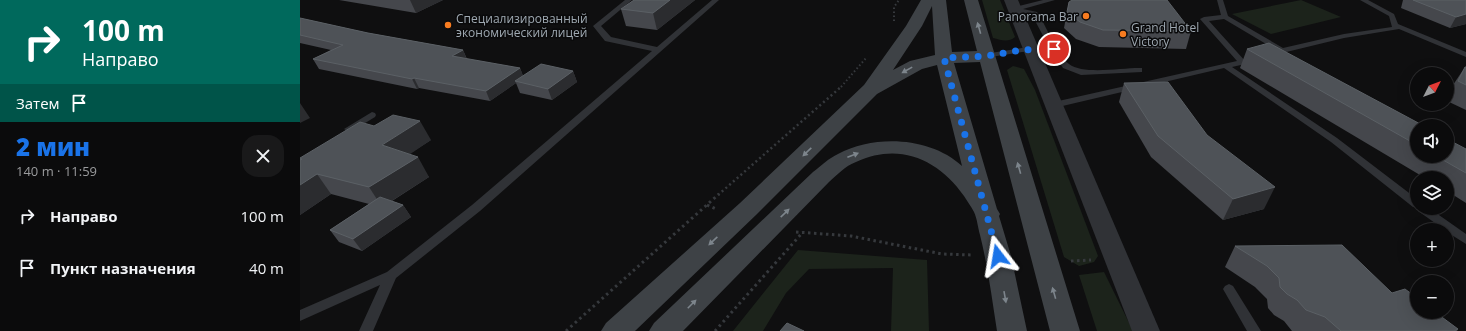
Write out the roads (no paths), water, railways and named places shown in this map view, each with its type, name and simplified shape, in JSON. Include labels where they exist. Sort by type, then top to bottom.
[{"type":"main road","points":[[616,331],[738,218],[870,90],[914,26],[928,0]]},
{"type":"main road","points":[[939,0],[944,58],[988,214],[998,256],[1012,331]]},
{"type":"main road","points":[[971,0],[1065,331]]},
{"type":"main road","points":[[870,90],[916,65],[944,58],[987,56]]},
{"type":"main road","points":[[664,331],[821,176],[848,157],[871,148],[892,147],[915,149],[940,159],[960,176],[988,214]]},
{"type":"street","points":[[1013,4],[1146,331]]},
{"type":"lane","points":[[629,0],[597,26],[608,39],[658,50]]},
{"type":"lane","points":[[300,316],[391,275],[476,208],[716,0]]},
{"type":"lane","points":[[1013,4],[1052,0]]},
{"type":"lane","points":[[1220,0],[1225,17]]},
{"type":"lane","points":[[1269,54],[1344,36],[1396,29],[1392,15],[1363,0]]},
{"type":"lane","points":[[1013,4],[1035,13],[1054,49],[1066,66],[1081,73],[1139,70]]},
{"type":"lane","points":[[1054,105],[1245,61],[1235,53],[1204,19],[1225,17],[1296,58]]},
{"type":"lane","points":[[1395,25],[1466,55]]},
{"type":"lane","points":[[987,56],[1022,50],[1032,51],[1054,49]]},
{"type":"lane","points":[[1226,66],[1334,140],[1410,199]]},
{"type":"lane","points":[[339,135],[372,115]]},
{"type":"lane","points":[[1432,215],[1466,240]]},
{"type":"lane","points":[[366,331],[391,275]]},
{"type":"lane","points":[[1229,289],[1254,331]]},
{"type":"place","name":"Panorama Bar","points":[[1086,16]]},
{"type":"place","name":"Специализированный экономический лицей","points":[[448,25]]},
{"type":"place","name":"Grand Hotel Victory","points":[[1123,34]]}]
